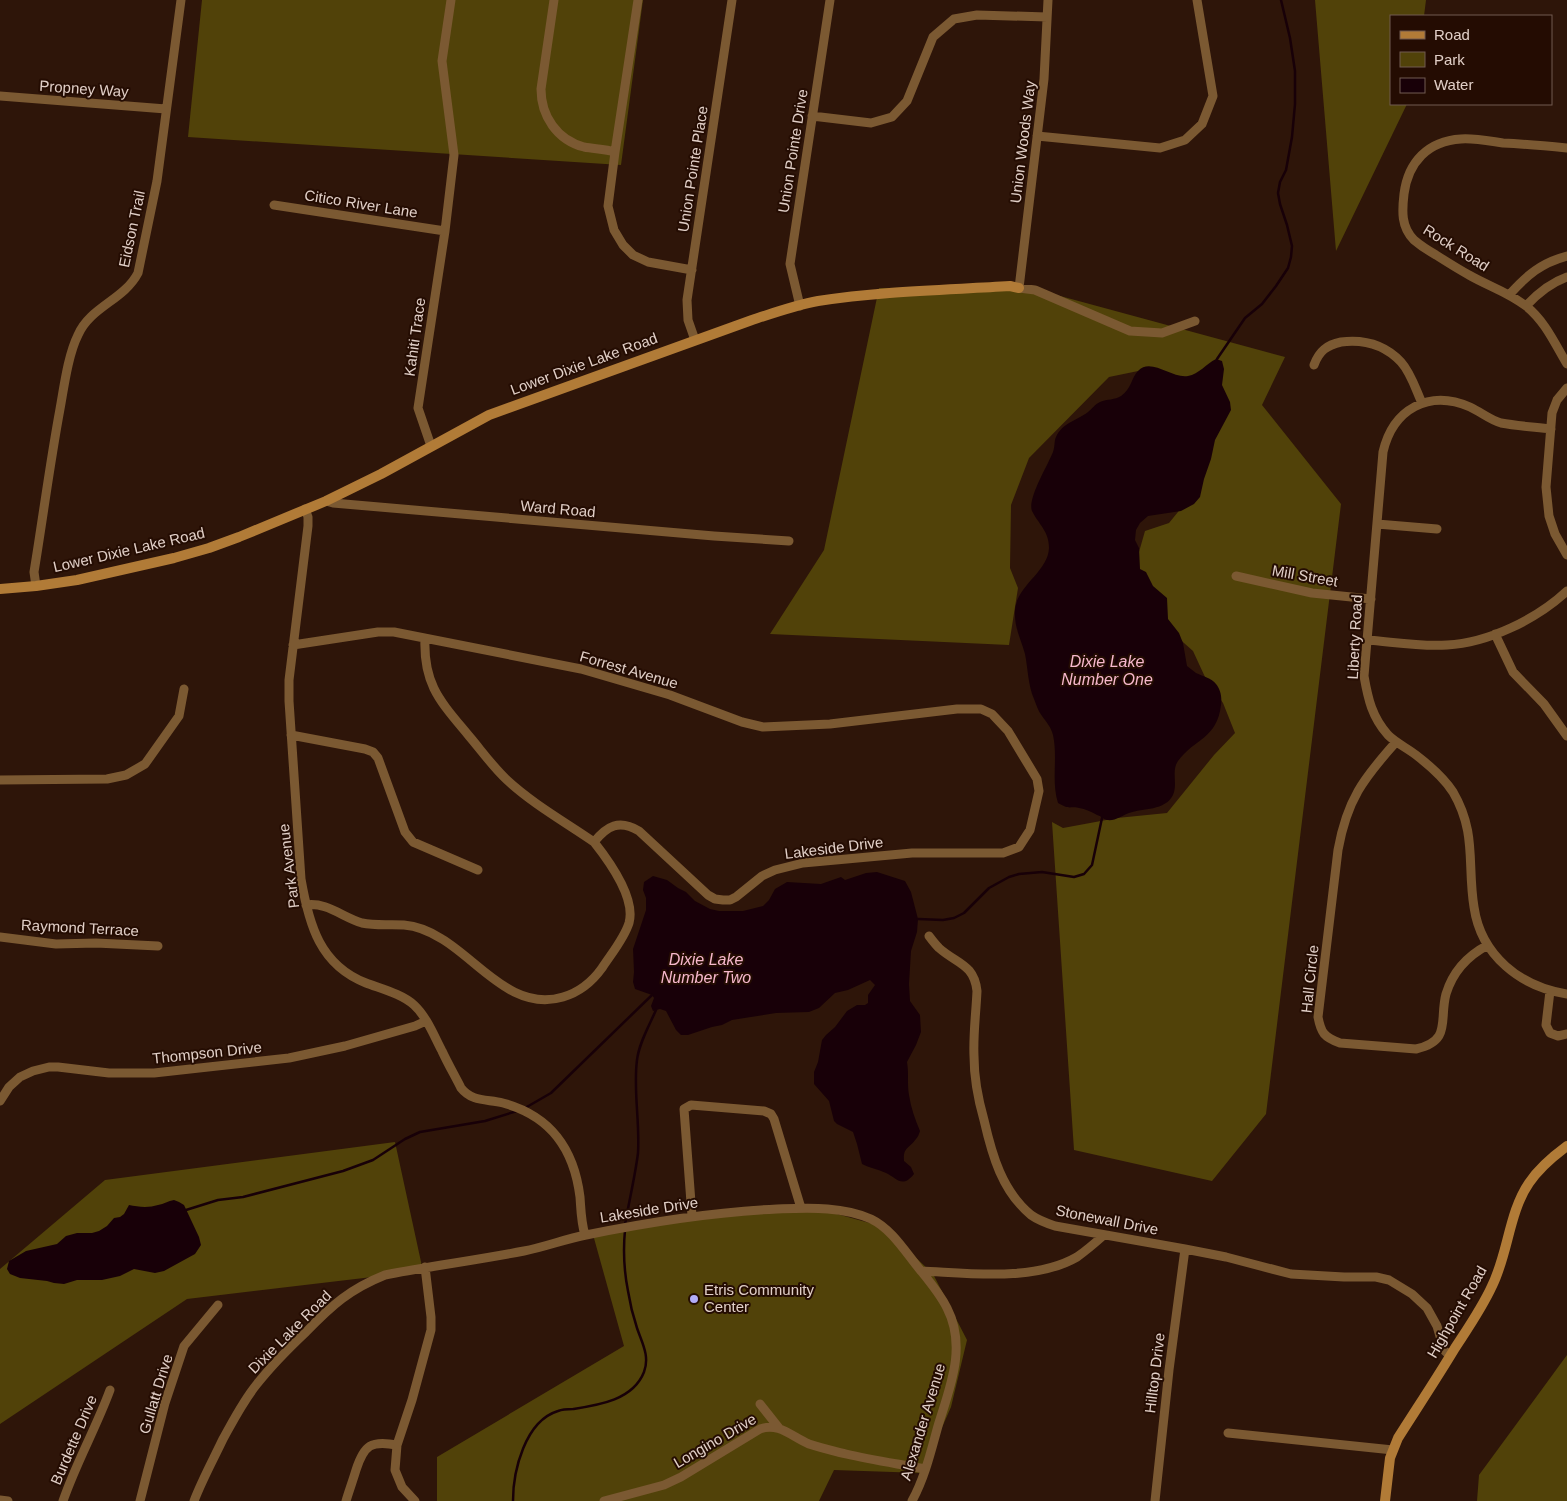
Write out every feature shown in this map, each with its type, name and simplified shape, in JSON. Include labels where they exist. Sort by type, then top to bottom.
[{"type":"street","name":"Eidson Trail","points":[[36,586],[34,572],[54,438],[77,335],[84,324],[134,282],[138,273],[157,181],[181,0]]},
{"type":"street","name":"Kahiti Trace","points":[[431,446],[418,408],[445,231],[454,155],[442,61],[451,0]]},
{"type":"street","points":[[554,0],[540,89],[541,102],[547,118],[556,130],[568,140],[585,147],[615,152]]},
{"type":"street","points":[[638,0],[608,206],[614,230],[623,245],[633,256],[648,262],[692,270]]},
{"type":"street","name":"Union Pointe Place","points":[[695,340],[688,320],[687,300],[732,0]]},
{"type":"street","name":"Union Pointe Drive","points":[[800,306],[790,264],[830,0]]},
{"type":"street","name":"Union Woods Way","points":[[1019,288],[1044,80],[1048,0]]},
{"type":"street","points":[[1037,136],[1160,148],[1185,140],[1202,124],[1212,96],[1197,0]]},
{"type":"street","points":[[812,116],[871,123],[892,117],[907,100],[933,37],[954,19],[977,15],[1047,17]]},
{"type":"street","name":"Propney Way","points":[[0,96],[166,109]]},
{"type":"street","name":"Rock Road","points":[[1567,148],[1462,139],[1444,142],[1430,148],[1420,156],[1409,172],[1402,212],[1403,222],[1414,240],[1469,275],[1509,295],[1526,306],[1546,328],[1567,364]]},
{"type":"street","name":"Citico River Lane","points":[[274,205],[445,231]]},
{"type":"street","points":[[1509,295],[1524,278],[1544,265],[1567,256]]},
{"type":"street","points":[[1526,306],[1549,285],[1567,277]]},
{"type":"street","name":"Lower Dixie Lake Road","points":[[0,589],[76,580],[174,558],[209,548],[326,501],[381,474],[497,411],[752,320],[816,301],[865,295],[1010,286],[1035,290],[1130,331],[1162,333],[1195,321]]},
{"type":"street","points":[[1314,365],[1321,352],[1333,344],[1354,340],[1375,344],[1390,352],[1402,363],[1422,404]]},
{"type":"street","points":[[1567,388],[1557,400],[1552,413],[1546,487],[1549,516],[1555,534],[1567,556]]},
{"type":"street","name":"Liberty Road","points":[[1551,429],[1501,423],[1470,407],[1437,400],[1410,409],[1392,427],[1386,438],[1383,452],[1364,676],[1368,698],[1379,723],[1389,736],[1415,754],[1436,772],[1452,790],[1461,806],[1470,839],[1474,909],[1479,927],[1488,944],[1500,961],[1514,974],[1550,991],[1567,994]]},
{"type":"street","name":"Ward Road","points":[[326,501],[789,541]]},
{"type":"street","name":"Park Avenue","points":[[305,510],[308,517],[308,526],[289,680],[301,879],[306,905],[319,942],[335,964],[356,979],[406,998],[416,1007],[426,1021],[461,1088],[466,1094],[474,1098],[502,1103],[523,1110],[542,1121],[558,1136],[565,1148],[576,1178],[580,1197],[581,1221],[585,1235]]},
{"type":"street","points":[[1377,524],[1437,529]]},
{"type":"street","name":"Mill Street","points":[[1236,576],[1312,593],[1370,599]]},
{"type":"street","points":[[1367,640],[1447,645],[1471,642],[1527,620],[1543,611],[1567,592]]},
{"type":"street","name":"Forrest Avenue","points":[[293,645],[378,632],[394,632],[580,669],[670,696],[742,722],[764,727],[830,724],[957,709]]},
{"type":"street","points":[[1495,634],[1513,672],[1544,704],[1567,736]]},
{"type":"street","points":[[306,905],[322,905],[363,923],[405,925],[424,930],[443,940],[514,992],[536,999],[559,998],[578,990],[595,977],[624,936],[630,921],[630,906],[626,892],[594,842],[529,798],[506,779],[444,707],[434,691],[427,674],[424,655],[425,638]]},
{"type":"street","points":[[0,780],[107,779],[126,775],[145,764],[180,716],[184,689]]},
{"type":"street","name":"Lakeside Drive","points":[[594,842],[602,832],[611,826],[622,824],[632,827],[708,895],[715,899],[723,900],[736,897],[751,884],[775,870],[803,862],[912,853],[1003,853],[1019,847],[1030,830],[1039,791],[1037,779],[1008,731],[992,714],[981,709],[957,709]]},
{"type":"street","points":[[291,735],[358,747],[373,752],[378,758],[405,832],[413,842],[478,870]]},
{"type":"street","name":"Hall Circle","points":[[1396,742],[1373,767],[1362,783],[1350,805],[1342,829],[1318,1016],[1320,1029],[1328,1039],[1340,1043],[1416,1049],[1429,1046],[1436,1041],[1441,1032],[1446,995],[1454,975],[1468,957],[1488,944]]},
{"type":"street","name":"Stonewall Drive","points":[[929,936],[939,948],[968,967],[973,974],[978,991],[974,1055],[975,1079],[992,1154],[1000,1174],[1008,1187],[1024,1208],[1038,1220],[1055,1226],[1226,1257],[1291,1274],[1376,1277],[1389,1280],[1412,1294],[1426,1308],[1437,1326],[1444,1350],[1450,1356]]},
{"type":"street","name":"Raymond Terrace","points":[[0,937],[56,944],[96,943],[158,946]]},
{"type":"street","points":[[1550,991],[1546,1025],[1550,1033],[1558,1036],[1567,1034]]},
{"type":"street","name":"Thompson Drive","points":[[0,1100],[8,1087],[20,1077],[49,1067],[58,1066],[108,1073],[154,1073],[289,1058],[345,1046],[415,1026],[426,1021]]},
{"type":"street","points":[[692,1216],[684,1109],[691,1105],[764,1111],[771,1114],[801,1208]]},
{"type":"street","name":"Highpoint Road","points":[[1385,1501],[1390,1458],[1398,1438],[1492,1286],[1500,1268],[1520,1201],[1528,1184],[1552,1156],[1567,1146]]},
{"type":"street","name":"Lakeside Drive","points":[[585,1235],[692,1216],[801,1208],[833,1210],[857,1214],[872,1220],[889,1232],[921,1270]]},
{"type":"street","points":[[921,1270],[991,1275],[1040,1271],[1058,1266],[1076,1257],[1091,1247],[1104,1234]]},
{"type":"street","name":"Dixie Lake Road","points":[[194,1501],[202,1480],[236,1416],[256,1386],[278,1358],[332,1306],[353,1290],[385,1275],[525,1251],[585,1235]]},
{"type":"street","name":"Hilltop Drive","points":[[1155,1501],[1169,1370],[1185,1249]]},
{"type":"street","points":[[415,1501],[402,1487],[395,1470],[398,1445],[430,1330],[431,1317],[425,1267]]},
{"type":"street","name":"Alexander Avenue","points":[[912,1501],[920,1486],[954,1375],[957,1348],[948,1308],[921,1270]]},
{"type":"street","name":"Gullatt Drive","points":[[140,1501],[165,1403],[184,1346],[218,1305]]},
{"type":"street","name":"Burdette Drive","points":[[63,1501],[110,1390]]},
{"type":"street","points":[[760,1404],[779,1428]]},
{"type":"street","name":"Longino Drive","points":[[604,1501],[664,1485],[768,1426],[779,1428],[799,1440],[816,1447],[925,1469]]},
{"type":"street","points":[[1228,1433],[1393,1450]]},
{"type":"street","points":[[346,1501],[362,1452],[376,1443],[384,1442],[398,1445]]},
{"type":"street","points":[[0,1500],[8,1501]]},
{"type":"green space","points":[[202,0],[643,0],[621,165],[188,137]]},
{"type":"green space","points":[[1315,0],[1426,0],[1424,15],[1390,15],[1390,105],[1407,105],[1336,251]]},
{"type":"green space","points":[[1027,287],[1285,357],[1262,405],[1341,504],[1266,1114],[1212,1181],[1074,1150],[1052,822],[1063,828],[1117,818],[1167,813],[1214,755],[1235,733],[1223,703],[1205,677],[1193,651],[1175,635],[1140,584],[1137,559],[1145,531],[1169,523],[1191,496],[1143,370],[1109,377],[1029,458],[1011,505],[1010,568],[1018,588],[1009,645],[770,634],[824,550],[879,288]]},
{"type":"green space","points":[[395,1142],[423,1271],[187,1299],[0,1424],[0,1269],[105,1180]]},
{"type":"green space","points":[[754,1206],[808,1206],[884,1227],[933,1274],[967,1340],[951,1407],[922,1473],[834,1470],[819,1501],[437,1501],[437,1457],[624,1346],[592,1231],[690,1220]]},
{"type":"green space","points":[[1567,1355],[1567,1501],[1477,1501],[1479,1475]]},
{"type":"water","name":"Dixie Lake Number One","points":[[1216,359],[1222,361],[1224,369],[1222,385],[1230,402],[1231,410],[1215,440],[1200,497],[1194,504],[1181,511],[1148,516],[1140,523],[1136,530],[1135,540],[1139,548],[1140,569],[1146,572],[1153,586],[1167,598],[1168,619],[1179,633],[1183,643],[1187,666],[1196,673],[1212,680],[1219,689],[1221,705],[1219,716],[1210,732],[1191,747],[1178,761],[1175,769],[1173,795],[1165,804],[1107,820],[1086,810],[1067,807],[1058,803],[1055,786],[1053,735],[1050,727],[1038,710],[1030,688],[1025,654],[1017,628],[1015,610],[1021,593],[1044,564],[1049,548],[1047,537],[1032,511],[1032,499],[1053,452],[1056,437],[1062,428],[1084,415],[1098,403],[1121,396],[1127,390],[1138,371],[1143,367],[1155,367],[1175,375],[1188,376],[1196,373]]},
{"type":"water","name":"Dixie Lake Number Two","points":[[877,872],[905,881],[911,892],[918,919],[917,932],[911,951],[909,984],[910,1001],[920,1015],[921,1032],[907,1062],[908,1091],[913,1113],[920,1131],[904,1156],[904,1161],[911,1167],[914,1174],[903,1182],[862,1164],[853,1132],[834,1121],[829,1101],[814,1084],[814,1072],[822,1040],[847,1011],[857,1005],[868,1003],[868,995],[875,985],[870,980],[848,990],[835,993],[819,1008],[809,1012],[776,1013],[732,1020],[722,1025],[688,1035],[681,1035],[676,1030],[666,1011],[660,1009],[653,1011],[651,1006],[654,998],[652,995],[635,989],[633,982],[633,949],[646,910],[646,898],[643,890],[644,882],[653,876],[667,880],[686,892],[695,901],[710,909],[743,911],[763,906],[775,889],[787,882],[821,884],[841,877],[845,880],[866,873]]},
{"type":"water","points":[[174,1200],[184,1205],[201,1245],[195,1254],[164,1271],[155,1273],[134,1269],[120,1276],[102,1280],[77,1280],[64,1284],[20,1278],[10,1274],[7,1269],[9,1261],[26,1251],[57,1244],[66,1236],[99,1231],[114,1218],[124,1214],[129,1205],[151,1207]]},
{"type":"waterway","points":[[1217,359],[1245,318],[1262,304],[1276,286],[1288,268],[1291,257],[1292,246],[1278,193],[1280,182],[1286,170],[1292,137],[1295,71],[1281,0]]},
{"type":"waterway","points":[[918,919],[943,920],[954,918],[964,913],[989,888],[1009,877],[1019,874],[1042,872],[1074,877],[1084,874],[1092,865],[1102,818]]},
{"type":"waterway","points":[[525,1108],[551,1093],[652,995]]},
{"type":"waterway","points":[[625,1225],[638,1153],[637,1060],[642,1041],[656,1010]]},
{"type":"waterway","points":[[186,1210],[218,1200],[243,1197],[343,1171],[373,1160],[405,1139],[420,1132],[485,1121],[517,1111]]},
{"type":"waterway","points":[[513,1501],[515,1476],[523,1448],[537,1425],[560,1410],[614,1400],[632,1389],[644,1372],[646,1355],[632,1310],[626,1276],[625,1230]]},
{"type":"place","name":"Etris Community Center","points":[[694,1299]]}]
